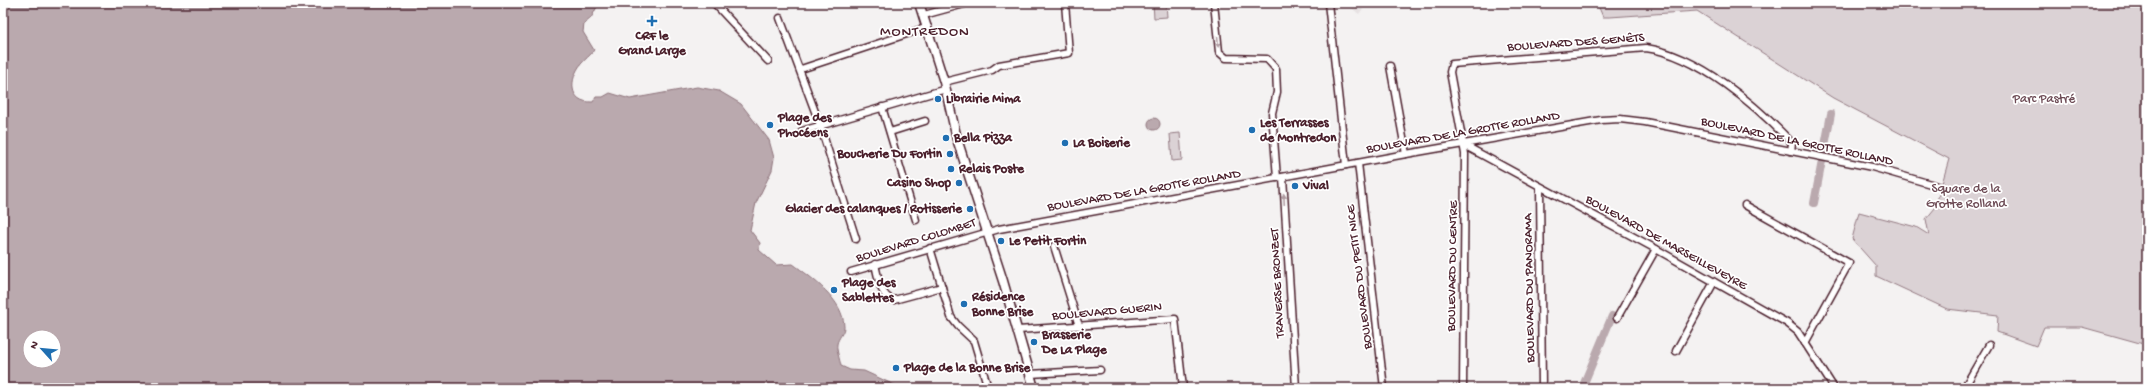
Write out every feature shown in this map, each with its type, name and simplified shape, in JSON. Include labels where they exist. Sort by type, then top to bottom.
[{"type":"street","points":[[714,3],[768,61]]},
{"type":"street","points":[[919,3],[928,27],[945,85],[956,139],[987,231],[1018,330],[1034,388]]},
{"type":"street","points":[[924,15],[968,3]]},
{"type":"street","points":[[802,131],[882,107],[992,70],[999,65],[1069,53],[1065,3]]},
{"type":"street","name":"TRAVERSE BRONZET","points":[[1214,3],[1219,52],[1226,58],[1267,59],[1276,70],[1277,92],[1272,113],[1280,177],[1296,388]]},
{"type":"street","points":[[1328,3],[1346,165]]},
{"type":"street","points":[[780,18],[820,125],[856,239]]},
{"type":"street","points":[[804,68],[928,27]]},
{"type":"street","name":"BOULEVARD DES GENÊTS","points":[[1464,145],[1450,72],[1452,64],[1646,48],[1664,50],[1726,86],[1766,116],[1792,143],[1791,151]]},
{"type":"street","points":[[1390,66],[1406,154]]},
{"type":"street","points":[[882,107],[916,220]]},
{"type":"street","name":"BOULEVARD DE LA GROTTE ROLLAND","points":[[987,231],[1406,154],[1601,120],[1620,119],[1872,167],[1941,187]]},
{"type":"street","points":[[890,132],[925,121]]},
{"type":"street","name":"BOULEVARD DE MARSEILLEVEYRE","points":[[1464,145],[1656,249],[1786,323],[1798,332],[1834,388]]},
{"type":"street","name":"BOULEVARD DU CENTRE","points":[[1463,388],[1464,145]]},
{"type":"street","name":"BOULEVARD DU PETIT NICE","points":[[1358,163],[1384,388]]},
{"type":"street","name":"BOULEVARD DU PANORAMA","points":[[1540,187],[1542,388]]},
{"type":"street","points":[[1745,205],[1850,263],[1805,343]]},
{"type":"street","name":"BOULEVARD COLOMBET","points":[[851,272],[987,231]]},
{"type":"street","points":[[1054,246],[1079,326]]},
{"type":"street","points":[[930,248],[951,317],[958,326],[969,334],[974,341],[988,388]]},
{"type":"street","points":[[1617,318],[1656,249]]},
{"type":"street","points":[[874,264],[884,295],[889,300],[942,287]]},
{"type":"street","points":[[1676,351],[1714,282]]},
{"type":"street","name":"BOULEVARD GUERIN","points":[[1018,330],[1175,319],[1182,388]]},
{"type":"street","points":[[1964,388],[1989,345]]},
{"type":"street","points":[[1030,374],[1100,370]]},
{"type":"shaded area","points":[[3,3],[599,3],[591,18],[584,24],[583,32],[594,50],[581,64],[574,76],[573,89],[575,94],[579,99],[593,102],[596,97],[603,97],[610,93],[630,99],[697,87],[719,91],[741,104],[769,140],[774,158],[772,170],[756,203],[750,230],[760,243],[759,250],[776,265],[793,264],[817,283],[833,299],[843,317],[844,327],[837,344],[841,366],[850,370],[864,371],[901,388],[3,388]]},
{"type":"shaded area","points":[[1345,3],[1371,3],[1365,6],[1359,14]]},
{"type":"shaded area","points":[[1152,118],[1156,118],[1160,124],[1156,130],[1152,130],[1148,126],[1148,122]]},
{"type":"green space","points":[[1153,3],[1166,3],[1167,17],[1154,18]]},
{"type":"green space","name":"Parc Pastré","points":[[1597,3],[2147,3],[2147,345],[2082,327],[2044,327],[2036,346],[1997,332],[1998,315],[1947,309],[1876,276],[1876,266],[1852,239],[1859,212],[1916,227],[1929,235],[1926,219],[1935,208],[1949,159],[1833,98],[1697,11],[1603,17]]},
{"type":"green space","points":[[1180,133],[1182,160],[1172,161],[1170,134]]},
{"type":"waterway","points":[[1814,203],[1831,114]]},
{"type":"waterway","points":[[1582,388],[1612,316]]},
{"type":"place","name":"CRF le Grand Large","points":[[652,21]]},
{"type":"place","name":"Librairie Mima","points":[[938,99]]},
{"type":"place","name":"Plage des Phocéens","points":[[770,125]]},
{"type":"place","name":"Les Terrasses de Montredon","points":[[1252,130]]},
{"type":"place","name":"Bella Pizza","points":[[946,138]]},
{"type":"place","name":"La Boiserie","points":[[1065,143]]},
{"type":"place","name":"Boucherie Du Fortin","points":[[950,154]]},
{"type":"place","name":"Relais Poste","points":[[951,169]]},
{"type":"place","name":"Casino Shop","points":[[959,183]]},
{"type":"place","name":"Vival","points":[[1295,186]]},
{"type":"place","name":"Glacier des calanques / Rotisserie","points":[[970,209]]},
{"type":"place","name":"Le Petit Fortin","points":[[1001,241]]},
{"type":"place","name":"Plage des Sablettes","points":[[834,290]]},
{"type":"place","name":"Résidence Bonne Brise","points":[[964,304]]},
{"type":"place","name":"Brasserie De La Plage","points":[[1034,342]]},
{"type":"place","name":"Plage de la Bonne Brise","points":[[896,368]]},
{"type":"district","name":"MONTREDON","points":[[925,32]]},
{"type":"park label","name":"Square de la Grotte Rolland","points":[[1966,196]]}]
